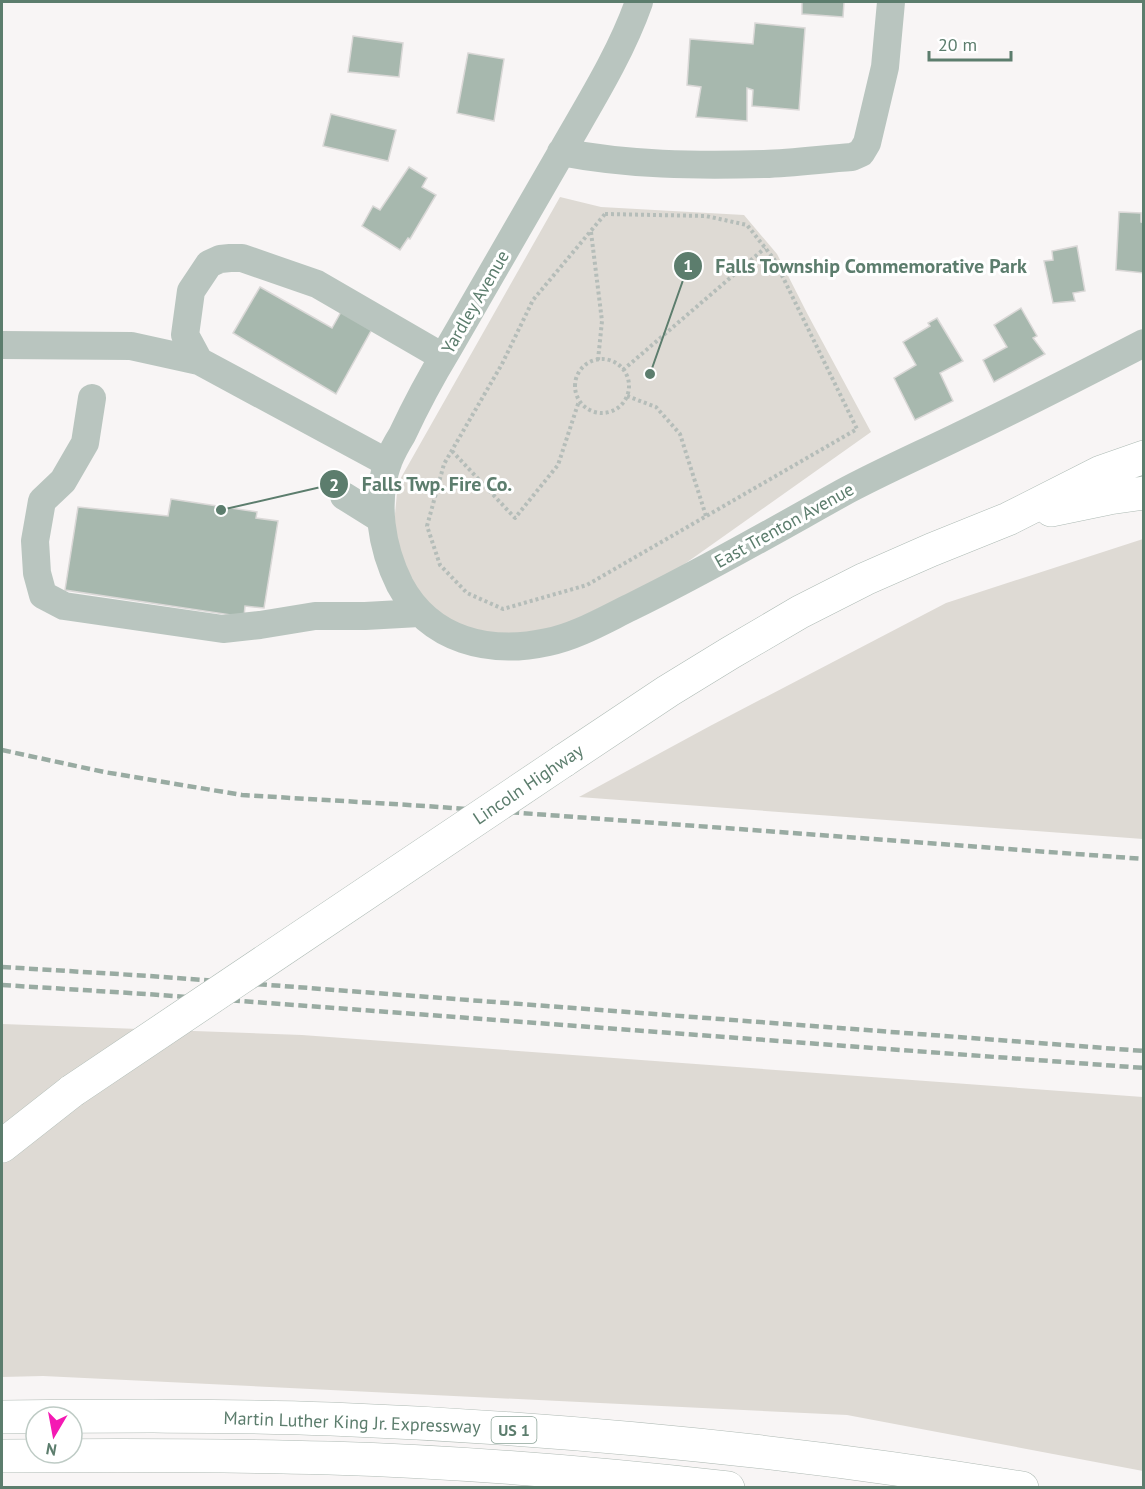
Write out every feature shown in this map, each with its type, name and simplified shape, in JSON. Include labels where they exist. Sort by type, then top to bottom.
[{"type":"main road","name":"Lincoln Highway","points":[[2,1132],[72,1091],[668,691],[730,653],[800,612],[865,579],[1008,519],[1101,472],[1143,456]]},
{"type":"main road","name":"Lincoln Highway","points":[[1008,519],[1143,493]]},
{"type":"main road","name":"Lincoln Highway","points":[[2,1146],[72,1091]]},
{"type":"main road","name":"Martin Luther King Jr. Expressway","points":[[2,1417],[207,1416],[331,1419],[487,1428],[697,1445],[943,1475],[1022,1488]]},
{"type":"main road","name":"Martin Luther King Jr. Expressway","points":[[2,1456],[195,1455],[330,1458],[562,1472],[728,1488]]},
{"type":"street","name":"Yardley Avenue","points":[[419,613],[404,593],[392,568],[383,540],[382,493],[388,463],[418,400],[593,97],[630,28],[639,2]]},
{"type":"street","points":[[561,152],[591,158],[658,165],[766,164],[852,157],[861,153],[867,142],[885,67],[891,2]]},
{"type":"street","points":[[199,361],[185,335],[192,291],[209,264],[230,258],[242,258],[317,284],[443,357]]},
{"type":"street","name":"East Trenton Avenue","points":[[419,613],[434,626],[457,638],[483,645],[509,647],[548,642],[573,634],[658,594],[855,486],[1056,389],[1143,343]]},
{"type":"street","points":[[2,345],[131,346],[199,361],[388,463]]},
{"type":"street","points":[[92,398],[85,443],[63,481],[42,501],[35,541],[37,573],[43,595],[64,606],[223,629],[315,616],[419,613]]},
{"type":"street","points":[[344,496],[381,519]]},
{"type":"path","points":[[605,214],[706,216],[747,225],[774,259],[857,429],[587,585],[503,609],[467,593],[440,565],[427,526],[444,464],[502,364],[533,300],[591,231],[605,214]]},
{"type":"path","points":[[591,231],[602,321],[598,360]]},
{"type":"path","points":[[623,370],[765,248]]},
{"type":"path","points":[[608,360],[616,363],[623,370],[629,387],[623,404],[617,409],[600,414],[585,408],[579,401],[575,384],[577,375],[589,362],[608,360]]},
{"type":"path","points":[[627,396],[656,407],[680,435],[706,516]]},
{"type":"path","points":[[452,451],[515,518],[558,465],[579,401]]},
{"type":"shaded area","points":[[560,197],[601,207],[744,215],[777,254],[871,432],[669,575],[553,630],[506,639],[458,628],[425,604],[402,569],[394,524],[398,483]]},
{"type":"shaded area","points":[[1143,539],[1143,839],[579,797],[946,603]]},
{"type":"shaded area","points":[[2,1024],[302,1035],[1143,1097],[1143,1471],[847,1415],[43,1376],[2,1377]]},
{"type":"building","points":[[802,2],[844,2],[843,17],[802,14]]},
{"type":"building","points":[[755,23],[805,28],[799,110],[752,106],[753,90],[747,88],[747,121],[696,117],[701,87],[687,85],[690,39],[753,44]]},
{"type":"building","points":[[353,36],[403,43],[399,77],[348,72]]},
{"type":"building","points":[[468,53],[504,59],[494,121],[457,113]]},
{"type":"building","points":[[331,114],[396,130],[388,161],[323,146]]},
{"type":"building","points":[[409,167],[427,178],[422,187],[436,195],[410,239],[408,238],[400,250],[362,226],[373,206],[380,210]]},
{"type":"building","points":[[1119,212],[1141,213],[1141,222],[1144,223],[1144,273],[1116,270]]},
{"type":"building","points":[[1077,246],[1085,291],[1073,293],[1075,301],[1053,303],[1044,261],[1053,260],[1052,251]]},
{"type":"building","points":[[260,287],[332,328],[341,312],[372,329],[336,394],[233,333]]},
{"type":"building","points":[[1021,308],[1037,336],[1033,338],[1045,354],[994,382],[983,360],[1007,347],[994,325]]},
{"type":"building","points":[[937,318],[963,361],[940,373],[953,401],[915,420],[894,378],[916,365],[903,342],[930,326],[928,323]]},
{"type":"building","points":[[171,499],[257,512],[256,518],[278,521],[264,608],[245,606],[244,617],[65,590],[78,507],[168,516]]},
{"type":"railway","points":[[2,750],[104,772],[242,795],[426,806],[1144,859]]},
{"type":"railway","points":[[2,967],[150,976],[1144,1051]]},
{"type":"railway","points":[[2,985],[1144,1068]]},
{"type":"place","name":"Falls Township Commemorative Park","points":[[650,374]]},
{"type":"place","name":"Falls Twp. Fire Co.","points":[[221,510]]}]
